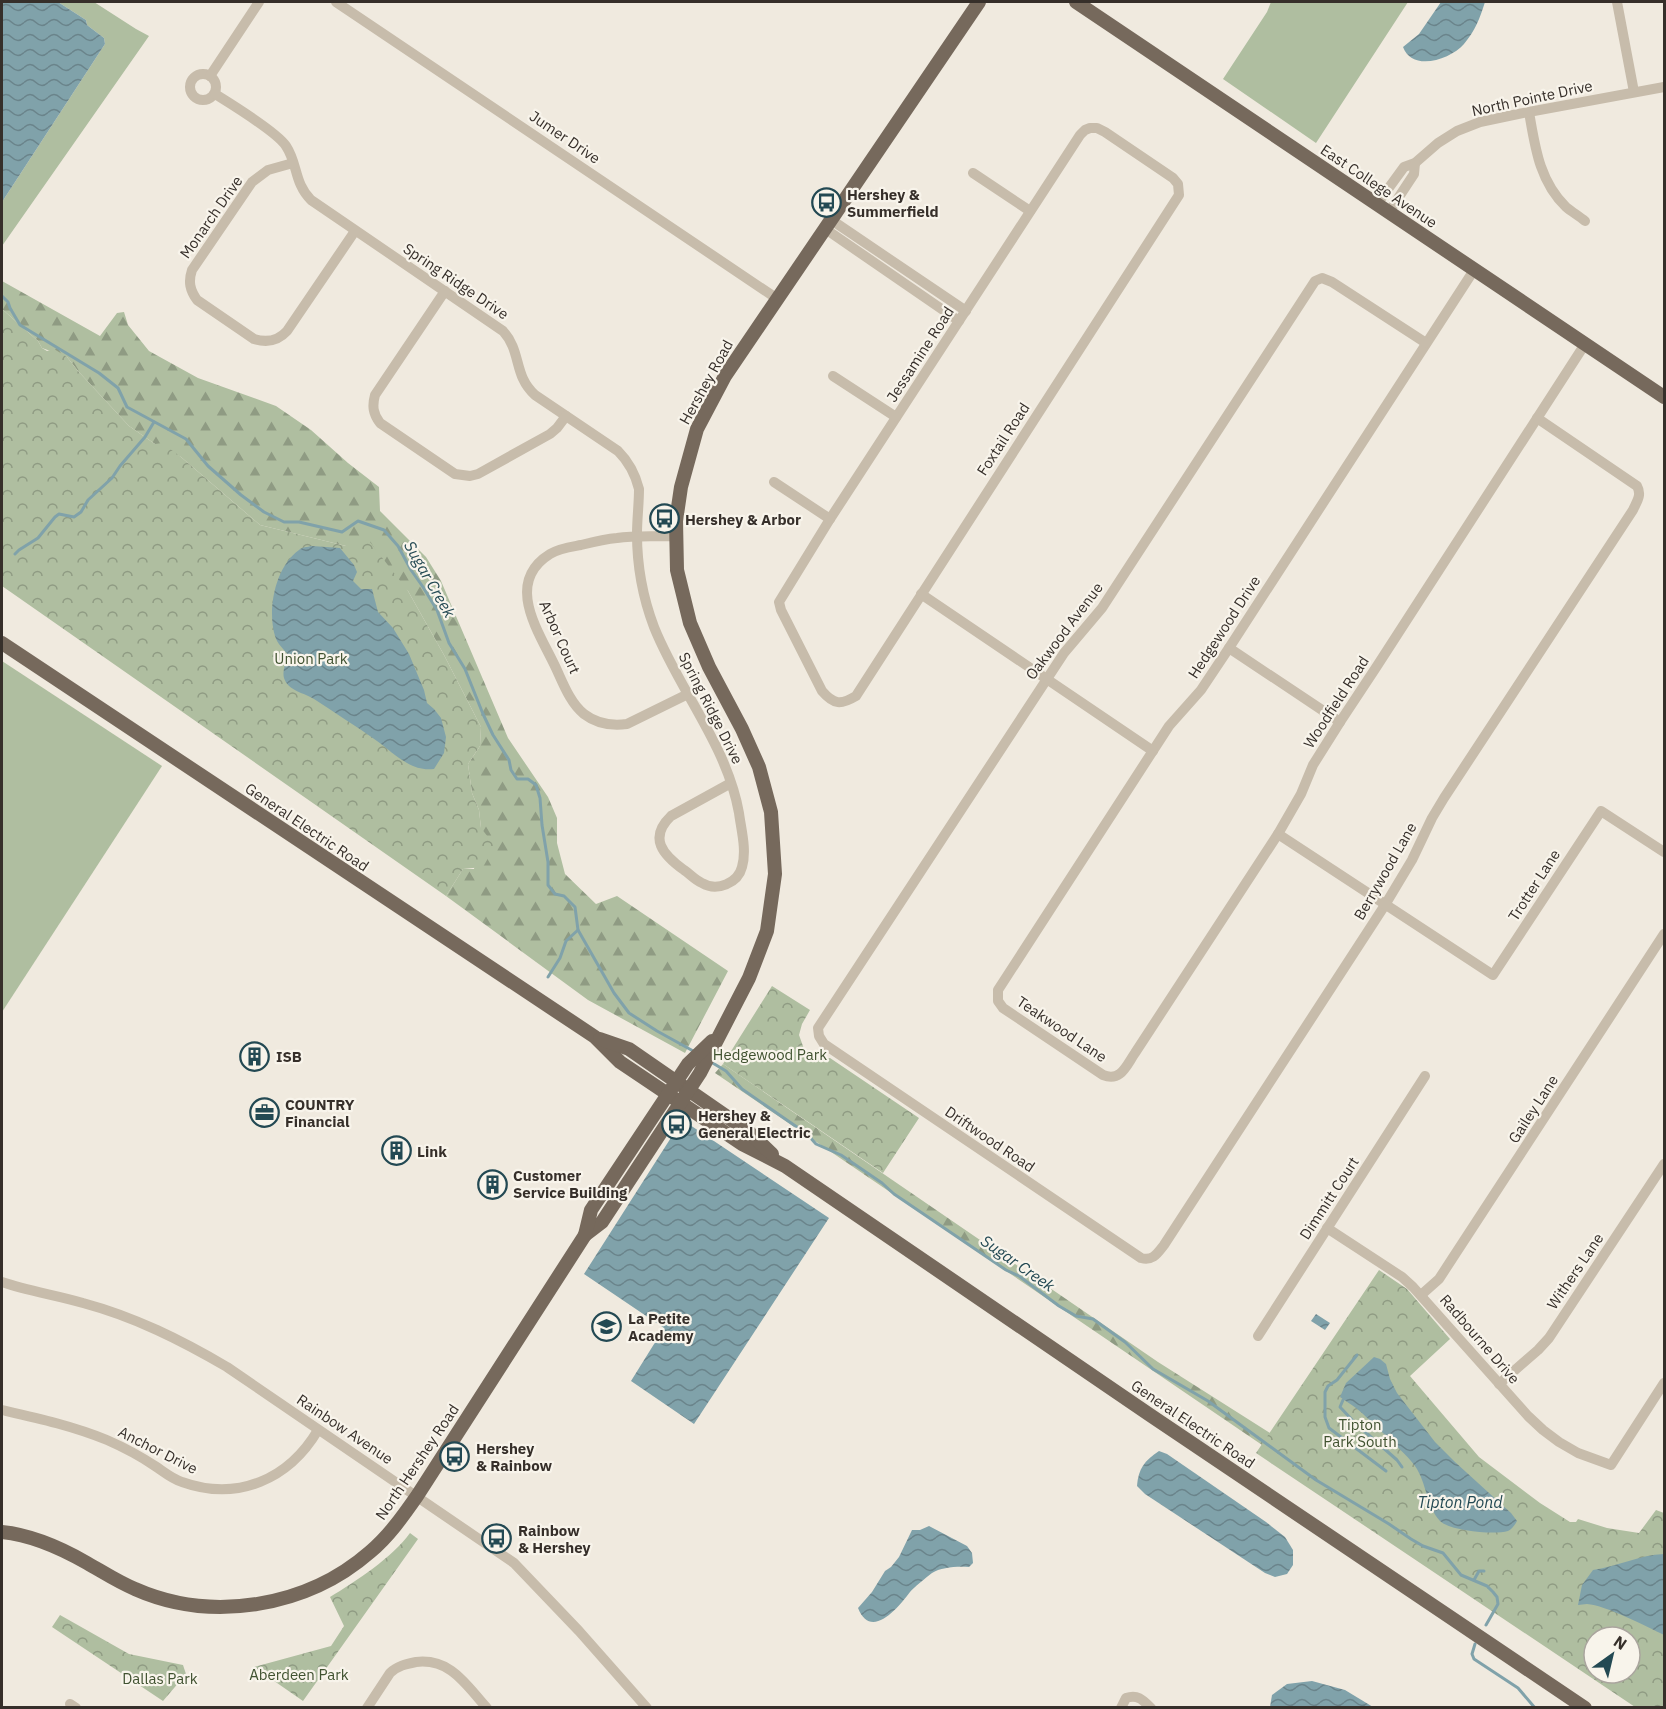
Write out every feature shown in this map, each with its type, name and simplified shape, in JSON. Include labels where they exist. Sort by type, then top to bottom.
[{"type":"main road","name":"Hershey Road","points":[[681,1103],[700,1073],[749,978],[767,931],[775,874],[771,812],[759,767],[709,667],[690,623],[677,570],[676,521],[681,487],[697,429],[725,376],[979,2]]},
{"type":"main road","name":"East College Avenue","points":[[1076,2],[1665,397]]},
{"type":"main road","name":"General Electric Road","points":[[2,643],[595,1037],[620,1062],[742,1144],[785,1166],[1160,1422],[1585,1707]]},
{"type":"main road","name":"Hershey Road","points":[[677,1081],[688,1064],[720,1034]]},
{"type":"main road","name":"General Electric Road","points":[[595,1037],[629,1049],[677,1081],[749,1132],[785,1166]]},
{"type":"main road","name":"North Hershey Road","points":[[2,1532],[36,1540],[63,1550],[115,1580],[158,1598],[214,1608],[249,1606],[280,1600],[314,1587],[345,1571],[370,1552],[395,1527],[417,1496],[585,1235],[591,1210],[677,1081]]},
{"type":"main road","name":"North Hershey Road","points":[[585,1235],[602,1222],[681,1103]]},
{"type":"street","points":[[210,76],[259,2]]},
{"type":"street","name":"Jumer Drive","points":[[336,2],[777,298]]},
{"type":"street","points":[[1617,2],[1634,92]]},
{"type":"street","points":[[197,75],[210,76],[216,82],[215,94],[204,101],[195,98],[190,91],[191,82],[197,75]]},
{"type":"street","name":"North Pointe Drive","points":[[1377,204],[1404,167],[1415,162],[1457,131],[1480,122],[1665,87]]},
{"type":"street","name":"Spring Ridge Drive","points":[[215,94],[280,138],[286,145],[299,185],[310,200],[503,331],[514,346],[520,375],[528,389],[618,451],[631,467],[639,489],[638,560],[647,606],[663,647],[719,753],[731,783],[738,807],[742,833],[742,867],[733,881],[718,887],[710,886],[702,884],[663,852],[660,844],[662,828],[671,816],[731,783]]},
{"type":"street","points":[[1529,112],[1538,158],[1545,177],[1553,192],[1585,221]]},
{"type":"street","name":"Jessamine Road","points":[[847,701],[838,702],[829,699],[822,691],[779,602],[896,417],[1084,130],[1097,128],[1105,132],[1173,178],[1179,190]]},
{"type":"street","name":"North Pointe Drive","points":[[1389,212],[1414,174],[1415,162]]},
{"type":"street","name":"Monarch Drive","points":[[293,163],[268,170],[252,182],[192,270],[190,286],[197,300],[254,339],[261,342],[277,339],[287,331],[355,231]]},
{"type":"street","points":[[972,173],[1030,211]]},
{"type":"street","name":"Foxtail Road","points":[[847,701],[856,696],[1177,200],[1179,190]]},
{"type":"street","points":[[827,224],[885,264],[959,321]]},
{"type":"street","points":[[885,264],[966,311]]},
{"type":"street","name":"Hedgewood Drive","points":[[997,997],[998,990],[1008,974],[1153,751],[1170,726],[1201,690],[1230,648],[1474,270]]},
{"type":"street","name":"Oakwood Avenue","points":[[819,1036],[818,1028],[1046,679],[1064,653],[1102,608],[1315,281],[1321,278],[1332,282],[1426,343]]},
{"type":"street","points":[[445,291],[375,395],[373,409],[380,423],[455,474],[470,476],[478,474],[550,434],[566,416]]},
{"type":"street","name":"Woodfield Road","points":[[1116,1077],[1135,1053],[1278,834],[1301,794],[1313,765],[1585,344]]},
{"type":"street","points":[[834,376],[896,417]]},
{"type":"street","name":"Berrywood Lane","points":[[1149,1259],[1155,1256],[1164,1245],[1385,905],[1408,868],[1444,798],[1639,498],[1640,492],[1637,486],[1537,418]]},
{"type":"street","points":[[774,482],[830,519]]},
{"type":"street","name":"Arbor Court","points":[[677,536],[618,538],[562,548],[552,553],[536,567],[526,597],[531,617],[573,702],[580,711],[596,721],[617,725],[627,724],[688,694]]},
{"type":"street","points":[[921,594],[1153,751]]},
{"type":"street","points":[[1230,648],[1340,722]]},
{"type":"street","name":"Trotter Lane","points":[[1385,905],[1493,975],[1601,811],[1665,852]]},
{"type":"street","points":[[1278,834],[1385,905]]},
{"type":"street","name":"Gailey Lane","points":[[1421,1295],[1439,1279],[1665,934]]},
{"type":"street","name":"Teakwood Lane","points":[[997,997],[1003,1008],[1103,1075],[1116,1077]]},
{"type":"street","name":"Driftwood Road","points":[[819,1036],[824,1044],[1022,1178],[1141,1258],[1149,1259]]},
{"type":"street","name":"Dimmitt Court","points":[[1258,1336],[1425,1076]]},
{"type":"street","name":"Withers Lane","points":[[1499,1384],[1549,1338],[1665,1164]]},
{"type":"street","name":"Radbourne Drive","points":[[1327,1228],[1402,1277],[1421,1295],[1527,1416],[1559,1442],[1578,1453],[1611,1465],[1665,1383]]},
{"type":"street","name":"Rainbow Avenue","points":[[2,1282],[45,1295],[82,1302],[119,1314],[161,1330],[227,1367],[514,1563],[647,1707]]},
{"type":"street","name":"Anchor Drive","points":[[2,1410],[87,1432],[130,1452],[182,1482],[221,1489],[258,1484],[277,1475],[305,1451],[318,1430]]},
{"type":"street","points":[[367,1707],[395,1668],[425,1661],[436,1662],[449,1668],[487,1707]]},
{"type":"street","points":[[1121,1707],[1126,1698],[1131,1697],[1137,1697],[1151,1707]]},
{"type":"green space","points":[[58,2],[94,2],[149,36],[2,246],[2,202],[105,44],[104,38],[87,25],[86,20]]},
{"type":"green space","points":[[1271,2],[1408,2],[1316,143],[1223,79],[1267,12]]},
{"type":"green space","points":[[2,281],[100,336],[117,313],[124,312],[128,325],[149,351],[198,378],[276,406],[311,430],[379,487],[380,511],[426,557],[441,581],[508,738],[548,797],[557,818],[557,843],[565,874],[596,904],[617,896],[728,971],[685,1053],[588,1000],[446,896],[463,869],[474,869],[481,828],[479,810],[472,793],[468,764],[480,746],[481,727],[408,591],[346,546],[260,525],[181,457],[155,444],[129,426],[67,357],[42,348],[38,341],[2,309]]},
{"type":"green space","name":"Union Park","points":[[2,309],[38,341],[42,348],[47,351],[54,349],[67,357],[129,426],[155,444],[162,443],[181,457],[260,525],[346,546],[370,542],[408,591],[481,727],[480,746],[468,764],[472,793],[479,810],[481,828],[495,846],[483,867],[463,869],[446,896],[2,586]]},
{"type":"green space","points":[[2,661],[162,766],[2,1012]]},
{"type":"green space","name":"Hedgewood Park","points":[[772,986],[810,1010],[799,1035],[804,1049],[816,1058],[830,1058],[919,1118],[883,1173],[723,1064]]},
{"type":"green space","points":[[723,1064],[1158,1362],[1270,1433],[1365,1515],[715,1073]]},
{"type":"green space","name":"Tipton Park South","points":[[1379,1270],[1407,1289],[1450,1339],[1410,1376],[1479,1457],[1540,1503],[1570,1522],[1576,1522],[1578,1519],[1607,1528],[1639,1533],[1656,1510],[1664,1513],[1664,1707],[1635,1707],[1602,1685],[1642,1685],[1642,1625],[1582,1625],[1582,1671],[1256,1453]]},
{"type":"green space","name":"Aberdeen Park","points":[[410,1533],[418,1539],[303,1701],[254,1667],[331,1646],[344,1626],[330,1597],[384,1560]]},
{"type":"green space","name":"Dallas Park","points":[[60,1615],[129,1654],[183,1665],[186,1674],[163,1701],[52,1627]]},
{"type":"water","points":[[2,2],[58,2],[86,20],[87,25],[104,38],[105,44],[2,202]]},
{"type":"water","points":[[1441,2],[1485,2],[1474,29],[1458,50],[1432,61],[1414,59],[1403,47],[1419,34]]},
{"type":"water","points":[[312,546],[340,548],[357,572],[353,581],[361,589],[372,589],[378,612],[393,628],[409,654],[427,703],[441,718],[446,737],[444,753],[434,769],[420,768],[407,763],[314,699],[293,689],[286,682],[284,666],[288,655],[277,642],[273,626],[275,590],[284,567],[291,558],[302,548]]},
{"type":"water","points":[[684,1121],[829,1218],[694,1424],[631,1381],[664,1328],[584,1274],[681,1122]]},
{"type":"water","points":[[1316,1314],[1330,1323],[1325,1330],[1311,1321]]},
{"type":"water","name":"Tipton Pond","points":[[1374,1357],[1386,1364],[1397,1393],[1435,1442],[1511,1513],[1517,1521],[1511,1529],[1493,1533],[1472,1531],[1453,1527],[1440,1521],[1435,1515],[1419,1473],[1411,1462],[1363,1414],[1340,1397],[1346,1383]]},
{"type":"water","points":[[1159,1451],[1167,1454],[1285,1537],[1293,1550],[1293,1565],[1287,1574],[1275,1577],[1265,1573],[1145,1494],[1137,1486],[1139,1475],[1146,1462]]},
{"type":"water","points":[[929,1526],[967,1546],[972,1553],[973,1563],[969,1567],[950,1567],[932,1573],[885,1618],[870,1622],[858,1608],[872,1592],[885,1571],[899,1557],[912,1530],[920,1530]]},
{"type":"water","points":[[1664,1554],[1664,1635],[1604,1608],[1587,1604],[1578,1605],[1582,1585],[1593,1570],[1646,1556]]},
{"type":"water","points":[[1312,1681],[1345,1690],[1373,1707],[1270,1707],[1272,1695],[1287,1684]]},
{"type":"waterway","name":"Sugar Creek","points":[[2,296],[8,302],[20,325],[99,373],[118,388],[127,407],[186,439],[208,466],[264,512],[284,522],[299,522],[342,532],[358,521],[384,530],[398,546],[437,610],[449,643],[465,669],[493,735],[509,760],[511,770],[517,779],[528,779],[536,785],[540,798],[548,862],[548,885],[555,894],[564,896],[575,907],[578,930],[614,993],[629,1013],[695,1052]]},
{"type":"waterway","points":[[15,554],[38,538],[59,514],[74,517],[81,512],[88,500],[112,478],[145,437],[154,422]]},
{"type":"waterway","name":"Sugar Creek","points":[[548,977],[560,958],[566,941],[578,930]]},
{"type":"waterway","name":"Sugar Creek","points":[[711,1062],[726,1071],[742,1089],[807,1134],[816,1144],[841,1155],[894,1194],[1006,1270],[1019,1276],[1059,1306],[1076,1316],[1093,1319],[1125,1342],[1153,1369],[1208,1401],[1316,1480],[1423,1546],[1443,1553],[1461,1575],[1487,1586],[1497,1597],[1498,1604],[1486,1625]]},
{"type":"waterway","points":[[1357,1355],[1337,1380],[1328,1386],[1325,1392],[1325,1417],[1329,1428],[1386,1471]]},
{"type":"waterway","points":[[1343,1400],[1340,1407],[1402,1467]]},
{"type":"waterway","name":"Sugar Creek","points":[[1474,1580],[1479,1571],[1484,1571]]},
{"type":"waterway","name":"Sugar Creek","points":[[1475,1644],[1472,1654],[1474,1659],[1518,1688],[1535,1708]]},
{"type":"place","name":"Hershey & Summerfield","points":[[826,203]]},
{"type":"place","name":"Hershey & Arbor","points":[[664,519]]},
{"type":"place","name":"ISB","points":[[255,1056]]},
{"type":"place","name":"COUNTRY Financial","points":[[264,1113]]},
{"type":"place","name":"Hershey & General Electric","points":[[677,1124]]},
{"type":"place","name":"Link","points":[[396,1151]]},
{"type":"place","name":"Customer Service Building","points":[[492,1184]]},
{"type":"place","name":"La Petite Academy","points":[[607,1327]]},
{"type":"place","name":"Hershey & Rainbow","points":[[455,1457]]},
{"type":"place","name":"Rainbow & Hershey","points":[[497,1539]]}]
